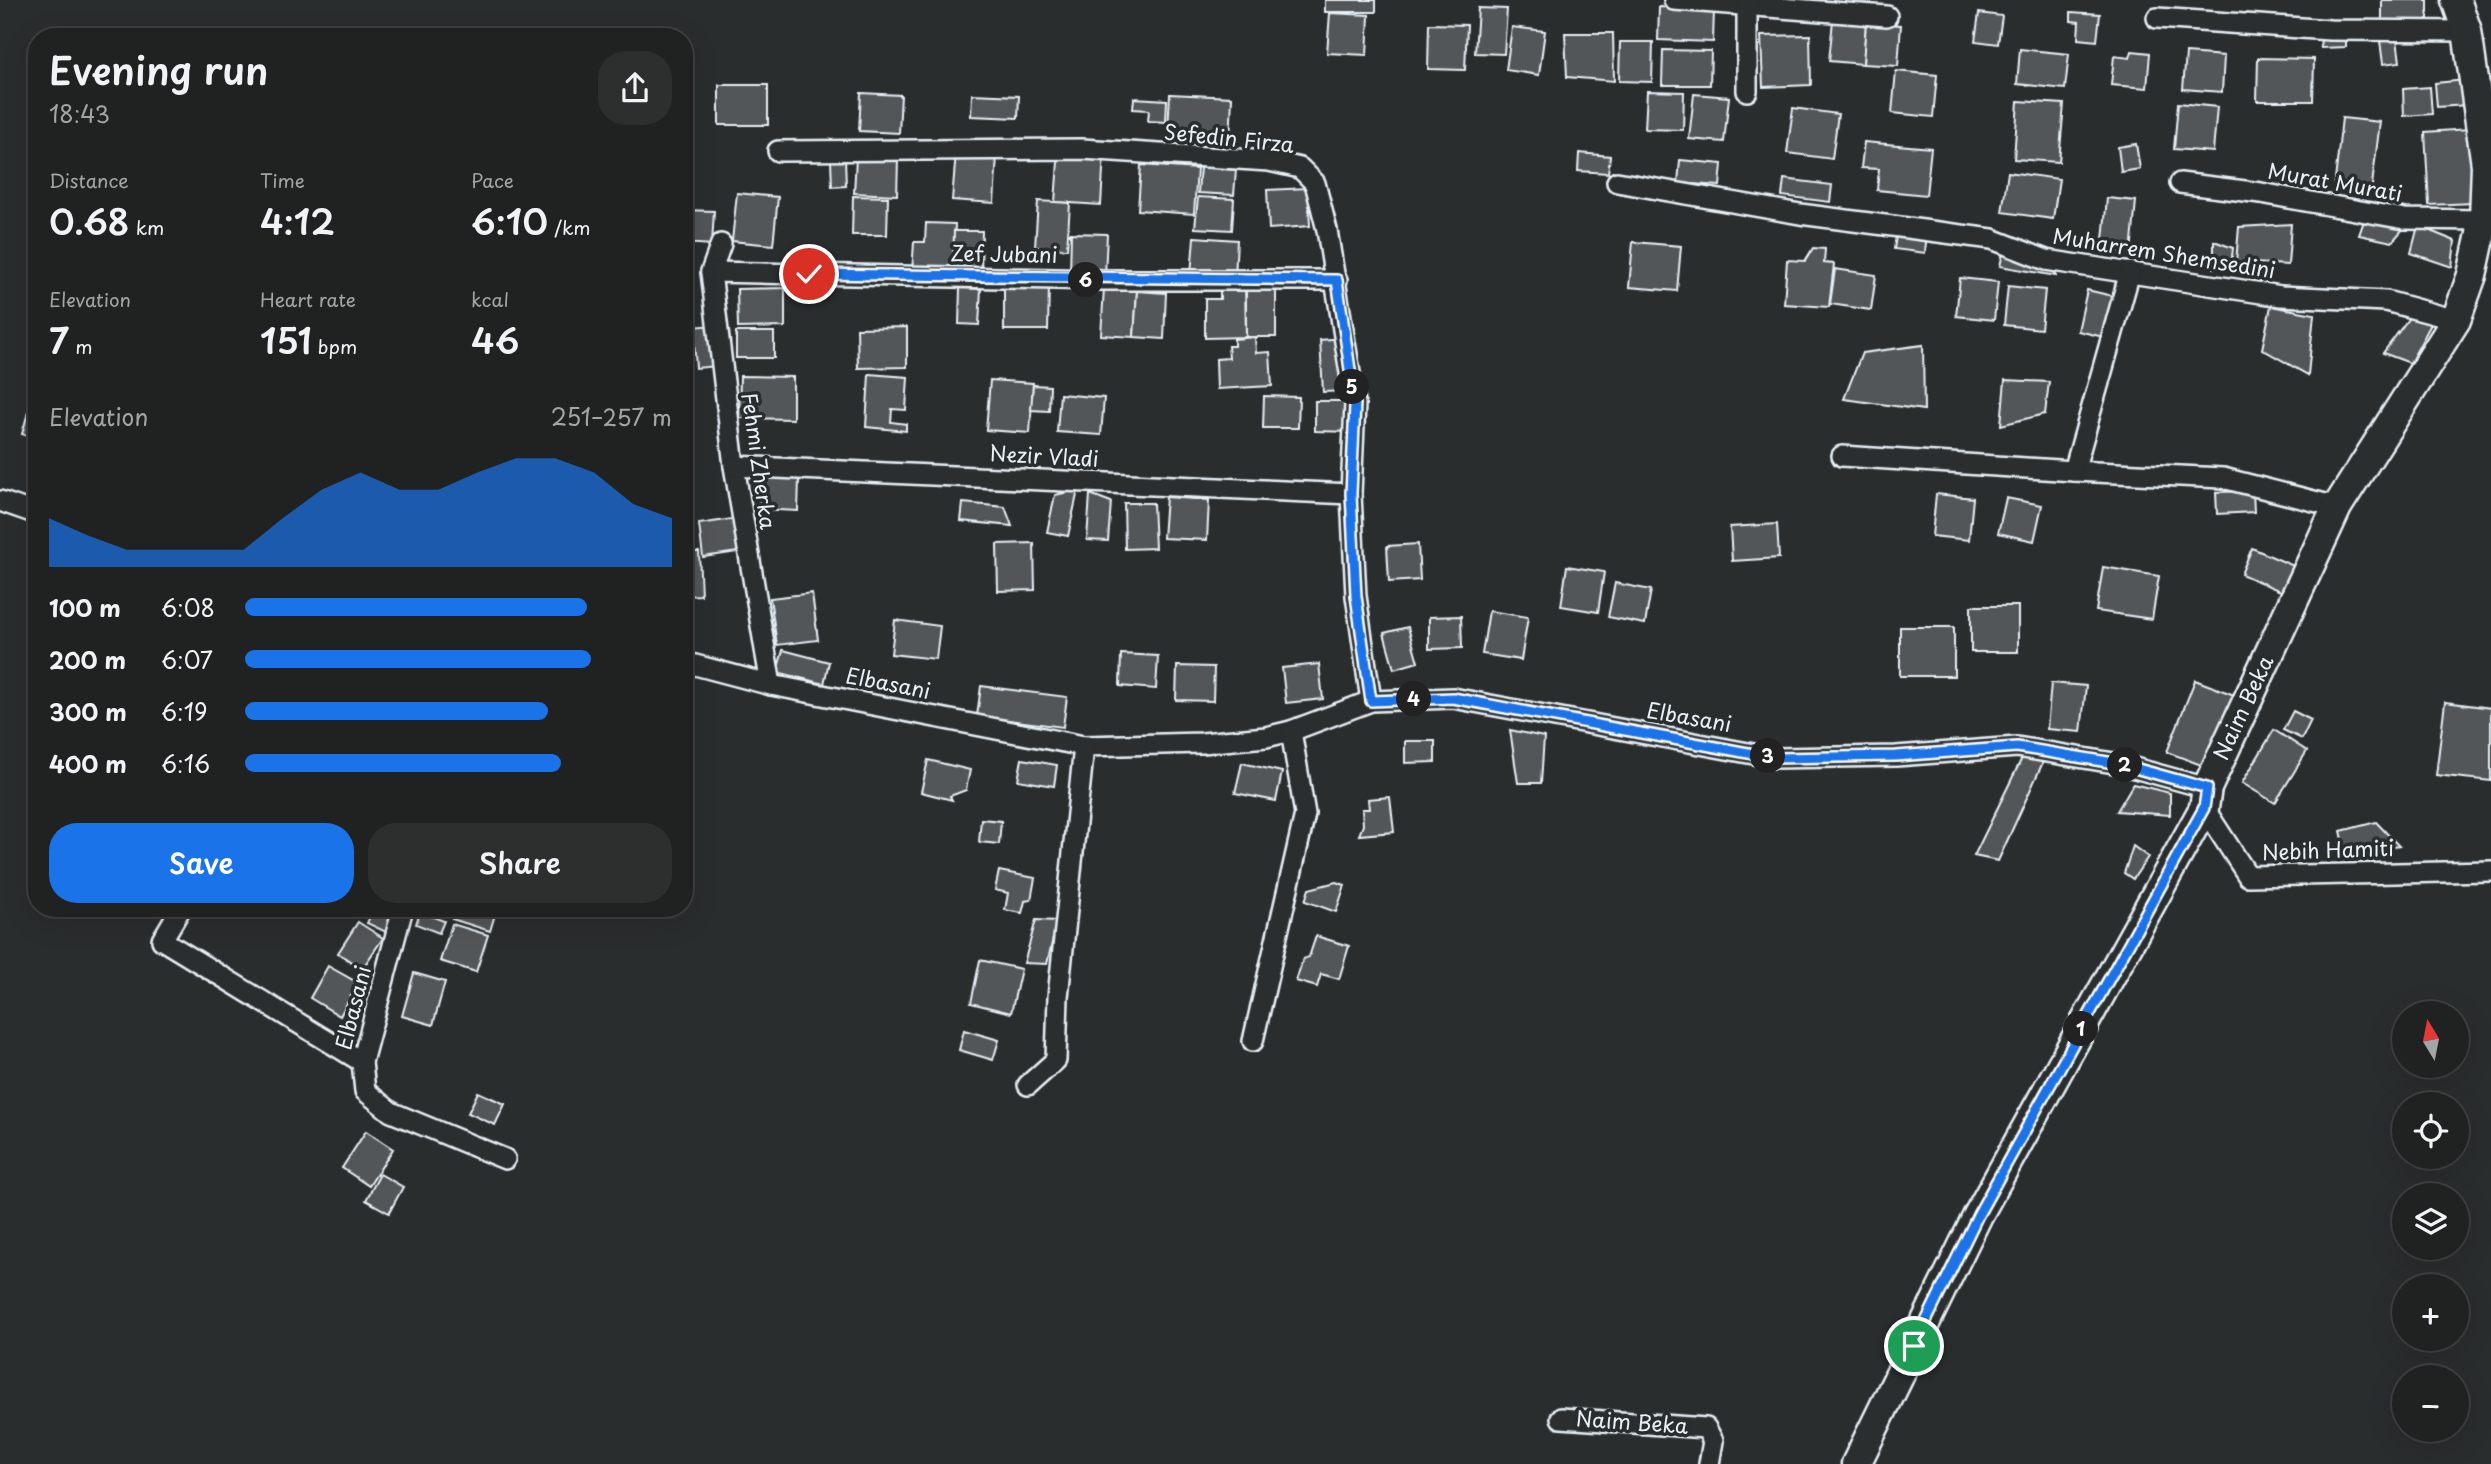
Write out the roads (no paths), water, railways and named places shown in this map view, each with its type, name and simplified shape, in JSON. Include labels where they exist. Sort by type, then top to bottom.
[{"type":"street","points":[[1674,0],[1747,3],[1888,16]]},
{"type":"street","name":"Naim Beka","points":[[1856,1464],[1978,1215],[2206,798],[2337,507],[2456,320],[2472,275],[2487,213],[2486,165],[2467,31],[2456,0]]},
{"type":"street","points":[[1747,3],[1747,92]]},
{"type":"street","points":[[2157,18],[2330,30],[2467,31]]},
{"type":"street","name":"Sefedin Firza","points":[[778,151],[1082,149],[1269,161],[1300,168],[1315,183],[1337,280],[1355,404],[1351,494],[1356,596],[1371,701]]},
{"type":"street","name":"Muharrem Shemsedini","points":[[1617,182],[1800,214],[1992,239],[2046,260],[2281,296],[2386,301],[2456,320]]},
{"type":"street","name":"Murat Murati","points":[[2180,184],[2261,193],[2405,219],[2487,213]]},
{"type":"street","name":"Fehmi Zherka","points":[[721,244],[711,272],[734,466],[771,685]]},
{"type":"street","name":"Zef Jubani","points":[[711,272],[1103,280],[1337,280]]},
{"type":"street","points":[[2074,471],[2130,272]]},
{"type":"street","points":[[1842,456],[2223,478],[2337,507]]},
{"type":"street","name":"Nezir Vladi","points":[[734,466],[1351,494]]},
{"type":"street","points":[[0,501],[28,511]]},
{"type":"street","name":"Elbasani","points":[[693,664],[771,685],[1084,746],[1202,743],[1266,737],[1291,731],[1371,701],[1453,698],[1775,758],[1896,756],[2017,747],[2120,764],[2206,798]]},
{"type":"street","points":[[1253,1041],[1305,814],[1291,731]]},
{"type":"street","points":[[1028,1085],[1056,1060],[1058,997],[1084,746]]},
{"type":"street","name":"Nebih Hamiti","points":[[2206,798],[2248,876],[2491,871]]},
{"type":"street","points":[[176,917],[162,940],[362,1062]]},
{"type":"street","name":"Elbasani","points":[[401,917],[362,1062],[365,1091],[391,1112],[505,1159]]},
{"type":"street","name":"Naim Beka","points":[[1561,1418],[1706,1428],[1713,1441],[1709,1464]]}]
